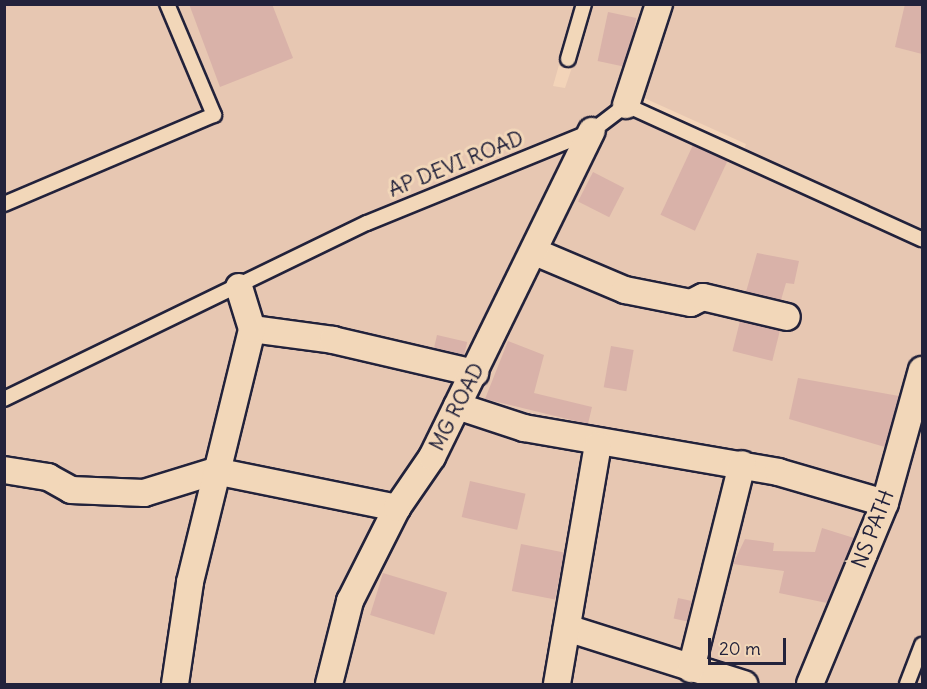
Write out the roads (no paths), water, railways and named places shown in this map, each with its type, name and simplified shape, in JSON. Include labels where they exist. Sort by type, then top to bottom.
[{"type":"street","points":[[626,105],[659,4]]},
{"type":"street","name":"MG ROAD","points":[[329,684],[350,601],[397,508],[475,373],[592,131]]},
{"type":"street","points":[[535,252],[625,290],[691,303],[703,297],[787,317]]},
{"type":"street","points":[[175,684],[215,471],[252,329],[239,287]]},
{"type":"street","points":[[252,329],[333,340],[475,373]]},
{"type":"street","name":"NS PATH","points":[[810,684],[885,503],[922,370]]},
{"type":"street","points":[[458,406],[598,445],[742,465],[885,503]]},
{"type":"street","points":[[557,684],[598,445]]},
{"type":"street","points":[[691,669],[742,465]]},
{"type":"street","points":[[4,470],[48,477],[71,490],[144,493],[215,471],[397,508]]},
{"type":"street","points":[[567,628],[744,684]]},
{"type":"lane","points":[[4,204],[214,115],[167,4]]},
{"type":"lane","points":[[568,59],[584,4]]},
{"type":"lane","points":[[626,105],[922,239]]},
{"type":"lane","name":"AP DEVI ROAD","points":[[4,399],[367,223],[592,131],[626,105]]},
{"type":"lane","points":[[909,684],[922,645]]}]
